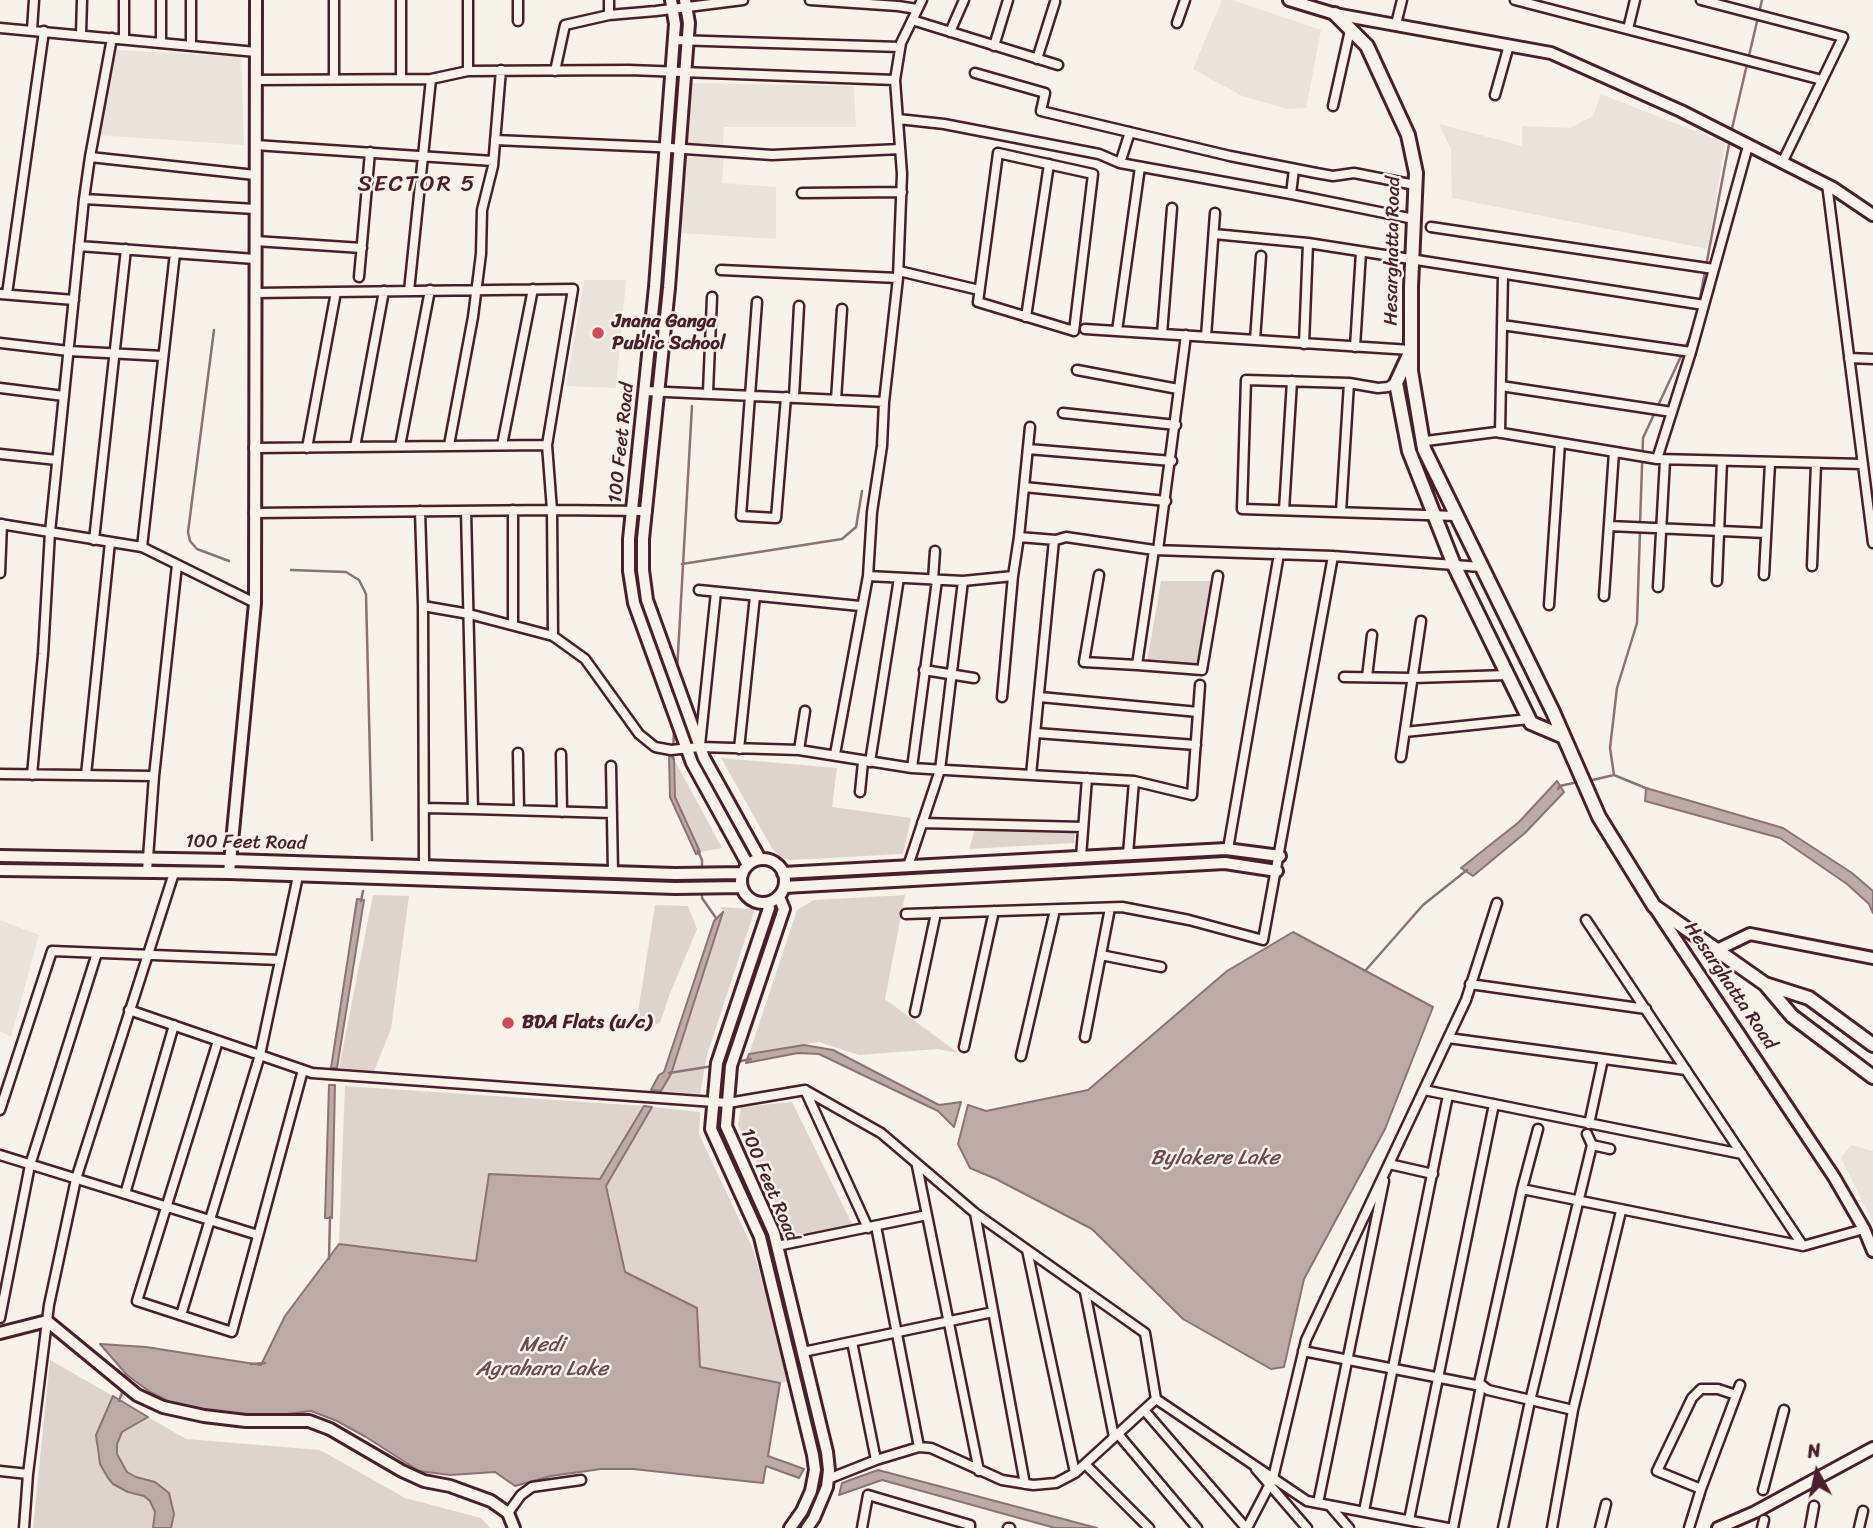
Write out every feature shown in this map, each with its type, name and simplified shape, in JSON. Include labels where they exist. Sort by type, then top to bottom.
[{"type":"main road","points":[[229,873],[255,603],[256,0]]},
{"type":"main road","name":"Hesarghatta Road","points":[[1289,0],[1335,14],[1367,46],[1408,135],[1416,173],[1411,371],[1424,449],[1564,737],[1599,817],[1654,906],[1834,1177],[1864,1229],[1873,1251]]},
{"type":"main road","name":"100 Feet Road","points":[[685,4],[689,23],[688,41],[659,391],[642,555],[648,600],[700,747],[760,859]]},
{"type":"main road","name":"100 Feet Road","points":[[0,856],[230,860],[675,874],[728,873],[745,869],[691,763],[634,603],[628,555],[666,147],[675,24],[671,5]]},
{"type":"main road","points":[[1335,14],[1551,53],[1681,111],[1826,184],[1873,215]]},
{"type":"main road","name":"Hesarghatta Road","points":[[1396,383],[1411,350]]},
{"type":"main road","points":[[1396,383],[1409,451],[1454,565],[1531,723],[1564,737]]},
{"type":"main road","points":[[783,873],[1228,849],[1280,856]]},
{"type":"main road","points":[[782,892],[783,873],[775,863],[760,859],[745,869],[741,887],[745,895],[754,902],[767,903],[782,892],[1225,863],[1277,871]]},
{"type":"main road","name":"100 Feet Road","points":[[0,870],[229,873],[675,888],[741,887]]},
{"type":"main road","name":"100 Feet Road","points":[[782,892],[784,909],[737,1048],[730,1077],[727,1129],[774,1233],[828,1461],[825,1495],[807,1528]]},
{"type":"main road","name":"100 Feet Road","points":[[767,903],[769,908],[717,1063],[712,1133],[760,1237],[815,1463],[811,1491],[790,1528]]},
{"type":"main road","points":[[1654,906],[1765,984]]},
{"type":"main road","points":[[1717,950],[1750,934],[1873,958]]},
{"type":"main road","name":"Hesarghatta Road","points":[[1765,984],[1809,998],[1873,1045]]},
{"type":"main road","name":"Hesarghatta Road","points":[[1765,984],[1792,1016],[1873,1077]]},
{"type":"main road","points":[[0,1333],[47,1321],[136,1395],[163,1407],[204,1416],[309,1421],[330,1429],[424,1481],[450,1486],[491,1501],[508,1513],[514,1528]]},
{"type":"main road","points":[[1718,1528],[1755,1512],[1873,1448]]},
{"type":"street","points":[[32,30],[34,0]]},
{"type":"street","points":[[81,34],[82,0]]},
{"type":"street","points":[[124,0],[124,38]]},
{"type":"street","points":[[161,0],[161,41]]},
{"type":"street","points":[[191,0],[191,45]]},
{"type":"street","points":[[334,0],[334,79]]},
{"type":"street","points":[[401,0],[401,79]]},
{"type":"street","points":[[467,0],[468,71]]},
{"type":"street","points":[[518,0],[518,21]]},
{"type":"street","points":[[609,0],[609,15]]},
{"type":"street","points":[[555,71],[565,25],[671,5],[743,0]]},
{"type":"street","points":[[810,0],[917,9]]},
{"type":"street","points":[[835,754],[868,576],[898,274],[902,192],[895,80],[900,47],[922,0]]},
{"type":"street","points":[[950,32],[964,0]]},
{"type":"street","points":[[994,46],[1009,0]]},
{"type":"street","points":[[1177,23],[1185,0]]},
{"type":"street","points":[[1396,24],[1402,0]]},
{"type":"street","points":[[1515,0],[1822,80]]},
{"type":"street","points":[[1628,29],[1635,0]]},
{"type":"street","points":[[1701,0],[1843,37],[1782,163]]},
{"type":"street","points":[[1037,59],[1055,2]]},
{"type":"street","points":[[912,20],[1058,65]]},
{"type":"street","points":[[0,28],[256,52]]},
{"type":"street","points":[[1333,106],[1350,30]]},
{"type":"street","points":[[44,31],[3,294],[74,300]]},
{"type":"street","points":[[32,775],[50,532],[84,199],[112,38]]},
{"type":"street","points":[[674,40],[900,47]]},
{"type":"street","points":[[1495,95],[1509,45]]},
{"type":"street","points":[[256,80],[431,79],[468,71],[501,70],[629,70],[895,80]]},
{"type":"street","points":[[449,445],[477,290],[482,210],[493,161],[501,70]]},
{"type":"street","points":[[975,73],[1045,93],[1041,111],[1294,169],[1333,176],[1354,173],[1415,185]]},
{"type":"street","points":[[409,291],[431,79]]},
{"type":"street","points":[[898,119],[944,124],[1086,152],[1120,163],[1414,219]]},
{"type":"street","points":[[1120,163],[1130,131]]},
{"type":"street","points":[[495,140],[666,147],[772,155],[900,149]]},
{"type":"street","points":[[256,145],[493,161]]},
{"type":"street","points":[[1658,587],[1661,459],[1748,146]]},
{"type":"street","points":[[359,277],[370,152]]},
{"type":"street","points":[[998,153],[1093,174],[1074,331],[978,302],[979,290],[998,153]]},
{"type":"street","points":[[90,157],[256,175]]},
{"type":"street","points":[[1027,317],[1049,164]]},
{"type":"street","points":[[1117,331],[1140,167]]},
{"type":"street","points":[[1291,194],[1294,169]]},
{"type":"street","points":[[1826,184],[1873,542]]},
{"type":"street","points":[[803,193],[902,192]]},
{"type":"street","points":[[84,199],[255,209]]},
{"type":"street","points":[[1162,334],[1172,208]]},
{"type":"street","points":[[1206,337],[1215,213]]},
{"type":"street","points":[[1430,228],[1714,269]]},
{"type":"street","points":[[1214,234],[1308,243],[1704,305]]},
{"type":"street","points":[[255,241],[362,248]]},
{"type":"street","points":[[1304,344],[1308,243]]},
{"type":"street","points":[[79,246],[255,260]]},
{"type":"street","points":[[94,540],[125,248]]},
{"type":"street","points":[[1355,347],[1361,252]]},
{"type":"street","points":[[142,547],[175,253]]},
{"type":"street","points":[[1255,340],[1261,256]]},
{"type":"street","points":[[721,270],[898,274],[979,290]]},
{"type":"street","points":[[1500,433],[1503,274]]},
{"type":"street","points":[[502,445],[533,289]]},
{"type":"street","points":[[255,293],[573,289],[547,445],[552,510],[552,636]]},
{"type":"street","points":[[400,446],[430,290]]},
{"type":"street","points":[[355,447],[384,291]]},
{"type":"street","points":[[307,447],[336,292]]},
{"type":"street","points":[[708,392],[712,297]]},
{"type":"street","points":[[757,302],[741,516],[776,518],[799,306]]},
{"type":"street","points":[[836,400],[842,309]]},
{"type":"street","points":[[1502,325],[1691,352]]},
{"type":"street","points":[[1085,329],[1411,350]]},
{"type":"street","points":[[1137,664],[1166,500],[1186,335]]},
{"type":"street","points":[[0,343],[69,351],[163,356]]},
{"type":"street","points":[[1849,358],[1873,359]]},
{"type":"street","points":[[1077,370],[1178,389]]},
{"type":"street","points":[[1411,371],[1396,383],[1378,388],[1349,383],[1246,380],[1242,509],[1456,516]]},
{"type":"street","points":[[1284,510],[1292,381]]},
{"type":"street","points":[[1341,512],[1349,383]]},
{"type":"street","points":[[1501,386],[1672,412]]},
{"type":"street","points":[[0,388],[64,396]]},
{"type":"street","points":[[645,391],[884,402]]},
{"type":"street","points":[[1063,412],[1176,425]]},
{"type":"street","points":[[1002,697],[1030,426]]},
{"type":"street","points":[[1426,441],[1500,433],[1661,459],[1863,464]]},
{"type":"street","points":[[1549,605],[1560,443]]},
{"type":"street","points":[[254,448],[547,445]]},
{"type":"street","points":[[1028,449],[1171,461]]},
{"type":"street","points":[[1604,596],[1614,452]]},
{"type":"street","points":[[0,454],[57,460]]},
{"type":"street","points":[[1717,581],[1722,461]]},
{"type":"street","points":[[1764,575],[1770,463]]},
{"type":"street","points":[[1812,566],[1816,464]]},
{"type":"street","points":[[1024,487],[1166,500]]},
{"type":"street","points":[[466,510],[473,808]]},
{"type":"street","points":[[513,510],[513,625]]},
{"type":"street","points":[[420,511],[424,866]]},
{"type":"street","points":[[254,513],[647,511]]},
{"type":"street","points":[[0,573],[1,524],[142,547],[255,603]]},
{"type":"street","points":[[1609,526],[1766,533]]},
{"type":"street","points":[[1019,537],[1054,540],[1066,537],[1156,550],[1333,556],[1480,567]]},
{"type":"street","points":[[1031,775],[1054,540]]},
{"type":"street","points":[[86,775],[110,542]]},
{"type":"street","points":[[912,768],[935,580],[935,551]]},
{"type":"street","points":[[1228,849],[1279,554]]},
{"type":"street","points":[[906,914],[1122,907],[1189,920],[1263,940],[1333,556]]},
{"type":"street","points":[[147,872],[154,776],[177,565]]},
{"type":"street","points":[[1099,575],[1084,662],[1202,670],[1218,576]]},
{"type":"street","points":[[868,576],[963,581],[1013,576]]},
{"type":"street","points":[[860,792],[899,578]]},
{"type":"street","points":[[908,866],[940,770],[963,581]]},
{"type":"street","points":[[699,590],[860,606]]},
{"type":"street","points":[[700,747],[716,592]]},
{"type":"street","points":[[739,749],[755,596]]},
{"type":"street","points":[[423,606],[468,614],[552,636],[585,659],[639,734],[655,747],[671,750],[700,747],[799,750],[912,768],[1134,781],[1192,795],[1200,685]]},
{"type":"street","points":[[1401,757],[1421,621]]},
{"type":"street","points":[[1367,677],[1372,635]]},
{"type":"street","points":[[924,670],[974,678]]},
{"type":"street","points":[[1344,677],[1508,675]]},
{"type":"street","points":[[1040,697],[1198,712]]},
{"type":"street","points":[[799,750],[805,711]]},
{"type":"street","points":[[1405,732],[1529,719]]},
{"type":"street","points":[[1036,733],[1196,745]]},
{"type":"street","points":[[518,753],[519,810]]},
{"type":"street","points":[[561,754],[562,811]]},
{"type":"street","points":[[611,766],[613,872]]},
{"type":"street","points":[[0,774],[154,776]]},
{"type":"street","points":[[1081,857],[1087,778]]},
{"type":"street","points":[[1128,854],[1134,781]]},
{"type":"street","points":[[425,808],[612,813]]},
{"type":"street","points":[[922,823],[1083,827]]},
{"type":"street","points":[[24,1528],[27,1474],[47,1321],[76,1179],[174,873]]},
{"type":"street","points":[[181,1315],[260,1055],[298,876]]},
{"type":"street","points":[[1144,1410],[1247,1528],[1273,1478],[1306,1340],[1466,1000],[1497,904]]},
{"type":"street","points":[[1085,1037],[1110,908]]},
{"type":"street","points":[[1021,1056],[1055,910]]},
{"type":"street","points":[[964,1047],[994,911]]},
{"type":"street","points":[[915,1012],[936,913]]},
{"type":"street","points":[[1586,920],[1803,1247]]},
{"type":"street","points":[[0,1110],[52,951],[280,960]]},
{"type":"street","points":[[0,1318],[30,1165],[97,953]]},
{"type":"street","points":[[1101,955],[1161,967]]},
{"type":"street","points":[[1471,984],[1646,1009]]},
{"type":"street","points":[[129,1010],[312,1073],[727,1103],[805,1090],[881,1133],[975,1213],[1145,1333],[1156,1399],[1307,1500],[1450,1528],[1481,1386],[1479,1383],[1484,1353],[1538,1129]]},
{"type":"street","points":[[125,1194],[174,1025]]},
{"type":"street","points":[[1448,1038],[1686,1070]]},
{"type":"street","points":[[218,1041],[137,1301],[232,1332],[303,1070]]},
{"type":"street","points":[[1589,1124],[1603,1059]]},
{"type":"street","points":[[805,1090],[872,1227],[897,1332],[919,1447]]},
{"type":"street","points":[[1424,1090],[1742,1154]]},
{"type":"street","points":[[1364,1511],[1448,1095]]},
{"type":"street","points":[[1409,1520],[1494,1104]]},
{"type":"street","points":[[1503,1528],[1530,1401],[1592,1145],[1587,1134]]},
{"type":"street","points":[[1592,1145],[1610,1149]]},
{"type":"street","points":[[0,1155],[258,1235]]},
{"type":"street","points":[[917,1166],[979,1471]]},
{"type":"street","points":[[1388,1166],[1433,1174]]},
{"type":"street","points":[[1318,1503],[1388,1166]]},
{"type":"street","points":[[1522,1189],[1803,1247],[1864,1229]]},
{"type":"street","points":[[1552,1528],[1573,1410],[1621,1211]]},
{"type":"street","points":[[975,1213],[1025,1483]]},
{"type":"street","points":[[777,1246],[927,1215]]},
{"type":"street","points":[[1027,1250],[1075,1474]]},
{"type":"street","points":[[1085,1292],[1116,1436],[1197,1528]]},
{"type":"street","points":[[803,1352],[993,1312]]},
{"type":"street","points":[[852,1342],[876,1460]]},
{"type":"street","points":[[1303,1351],[1481,1386],[1530,1401],[1573,1410]]},
{"type":"street","points":[[1689,1528],[1740,1385]]},
{"type":"street","points":[[1657,1471],[1692,1398],[1701,1389],[1718,1389],[1736,1395]]},
{"type":"street","points":[[828,1479],[919,1447],[931,1448],[1002,1480],[1048,1484],[1075,1474],[1156,1399]]},
{"type":"street","points":[[1763,1490],[1784,1410]]},
{"type":"street","points":[[1250,1462],[1307,1528]]},
{"type":"street","points":[[1086,1464],[1149,1528]]},
{"type":"street","points":[[1647,1467],[1701,1489]]},
{"type":"street","points":[[0,1471],[27,1474]]},
{"type":"street","points":[[508,1513],[521,1494],[532,1487],[581,1480]]},
{"type":"street","points":[[862,1528],[868,1495],[970,1525],[970,1528]]},
{"type":"street","points":[[1600,1528],[1606,1504]]},
{"type":"street","points":[[1329,1505],[1349,1528]]},
{"type":"street","points":[[1810,1528],[1814,1506]]},
{"type":"street","points":[[1859,1528],[1863,1511]]},
{"type":"shaded area","points":[[1222,0],[1232,0],[1321,30],[1306,108],[1288,109],[1242,96],[1193,69]]},
{"type":"shaded area","points":[[117,50],[241,57],[244,145],[97,135]]},
{"type":"shaded area","points":[[691,83],[854,86],[856,127],[724,127],[723,147],[688,143]]},
{"type":"shaded area","points":[[1601,94],[1725,143],[1708,249],[1452,198],[1451,149],[1439,124],[1522,146],[1522,126],[1570,128],[1593,116]]},
{"type":"shaded area","points":[[684,156],[724,158],[722,183],[776,187],[776,239],[680,233]]},
{"type":"shaded area","name":"Jnana Ganga Public School","points":[[584,280],[626,280],[616,388],[566,386]]},
{"type":"shaded area","points":[[1161,581],[1214,581],[1198,665],[1147,662]]},
{"type":"shaded area","points":[[721,758],[837,768],[832,807],[911,818],[903,854],[791,860],[782,858],[773,850]]},
{"type":"shaded area","points":[[674,759],[722,848],[700,852],[675,797]]},
{"type":"shaded area","points":[[975,830],[1075,831],[1074,843],[969,849]]},
{"type":"shaded area","points":[[373,895],[409,896],[391,1029],[374,1071],[339,1068]]},
{"type":"shaded area","points":[[905,895],[885,999],[958,1053],[938,1049],[859,1055],[819,1042],[749,1054],[797,910],[814,900]]},
{"type":"shaded area","points":[[655,905],[688,906],[697,929],[660,1023],[635,1031]]},
{"type":"shaded area","points":[[720,907],[755,909],[707,1055],[700,1094],[661,1091],[671,1074],[723,912]]},
{"type":"shaded area","points":[[0,920],[39,935],[11,1037],[0,1031]]},
{"type":"shaded area","points":[[345,1086],[644,1106],[600,1179],[489,1174],[476,1261],[339,1244]]},
{"type":"shaded area","points":[[792,1102],[853,1226],[792,1237],[738,1125],[741,1107]]},
{"type":"shaded area","points":[[652,1107],[700,1112],[699,1134],[753,1249],[790,1381],[780,1383],[699,1367],[697,1308],[625,1272],[606,1186]]},
{"type":"shaded area","points":[[1851,1145],[1873,1151],[1873,1223],[1841,1158]]},
{"type":"shaded area","points":[[50,1360],[113,1396],[96,1435],[97,1455],[103,1471],[113,1484],[150,1501],[155,1512],[153,1528],[33,1528]]},
{"type":"shaded area","points":[[148,1417],[186,1439],[320,1450],[405,1498],[481,1518],[490,1528],[171,1528],[173,1507],[169,1493],[155,1482],[127,1472],[117,1454],[117,1444],[122,1432]]},
{"type":"water","points":[[669,754],[674,759],[675,797],[700,852],[696,854],[670,797]]},
{"type":"water","points":[[1557,781],[1564,792],[1525,833],[1473,876],[1461,868],[1519,822]]},
{"type":"water","points":[[1646,788],[1783,828],[1852,873],[1873,891],[1873,913],[1869,904],[1847,884],[1780,838],[1645,801]]},
{"type":"water","points":[[357,899],[364,900],[337,1068],[331,1068]]},
{"type":"water","points":[[723,912],[671,1074],[661,1091],[651,1090],[659,1075],[664,1072],[714,921]]},
{"type":"water","name":"Bylakere Lake","points":[[1293,932],[1433,1007],[1385,1129],[1304,1279],[1284,1367],[1271,1369],[1183,1319],[1092,1229],[970,1168],[958,1144],[968,1105],[986,1111],[1088,1090],[1227,971]]},
{"type":"water","points":[[804,1045],[833,1050],[939,1105],[961,1102],[954,1127],[938,1111],[819,1054],[798,1053],[746,1063],[749,1054]]},
{"type":"water","points":[[329,1085],[335,1085],[332,1218],[325,1218]]},
{"type":"water","name":"Medi Agrahara Lake","points":[[644,1106],[652,1107],[606,1186],[625,1272],[697,1308],[700,1367],[780,1383],[768,1456],[804,1469],[799,1478],[766,1466],[763,1483],[633,1469],[601,1469],[551,1476],[515,1486],[495,1472],[450,1475],[419,1471],[366,1437],[311,1411],[239,1416],[174,1404],[150,1392],[127,1375],[100,1344],[146,1347],[261,1365],[285,1316],[339,1244],[476,1261],[489,1174],[600,1179]]},
{"type":"water","points":[[113,1396],[148,1417],[122,1432],[117,1444],[117,1454],[127,1472],[155,1482],[169,1493],[174,1514],[171,1528],[153,1528],[155,1512],[150,1501],[113,1484],[100,1464],[96,1435]]},
{"type":"water","points":[[878,1470],[1097,1528],[1055,1528],[882,1480],[839,1495],[842,1483]]},
{"type":"waterway","points":[[1731,133],[1762,0]]},
{"type":"waterway","points":[[1696,319],[1730,139]]},
{"type":"waterway","points":[[1685,348],[1694,328]]},
{"type":"waterway","points":[[214,330],[188,532],[190,541],[197,549],[229,561]]},
{"type":"waterway","points":[[1640,524],[1643,438],[1682,354]]},
{"type":"waterway","points":[[677,671],[692,406]]},
{"type":"waterway","points":[[682,564],[842,539],[856,527],[862,491]]},
{"type":"waterway","points":[[1614,775],[1610,748],[1617,688],[1637,623],[1640,531]]},
{"type":"waterway","points":[[291,570],[346,572],[359,580],[366,594],[372,840]]},
{"type":"waterway","points":[[673,759],[674,727]]},
{"type":"waterway","points":[[1588,781],[1614,775],[1648,789]]},
{"type":"waterway","points":[[1558,789],[1560,786],[1578,782]]},
{"type":"waterway","points":[[698,851],[702,860],[702,871]]},
{"type":"waterway","points":[[1365,971],[1423,905],[1467,870]]},
{"type":"waterway","points":[[361,901],[363,891]]},
{"type":"waterway","points":[[702,892],[702,898],[716,918]]},
{"type":"waterway","points":[[736,1062],[751,1059]]},
{"type":"waterway","points":[[669,1073],[713,1066]]},
{"type":"waterway","points":[[329,1259],[330,1217]]},
{"type":"waterway","points":[[251,1364],[265,1363]]},
{"type":"waterway","points":[[119,1401],[124,1387]]},
{"type":"place","name":"Jnana Ganga Public School","points":[[598,333]]},
{"type":"place","name":"BDA Flats (u/c)","points":[[508,1023]]},
{"type":"district","name":"SECTOR 5","points":[[417,185]]}]
